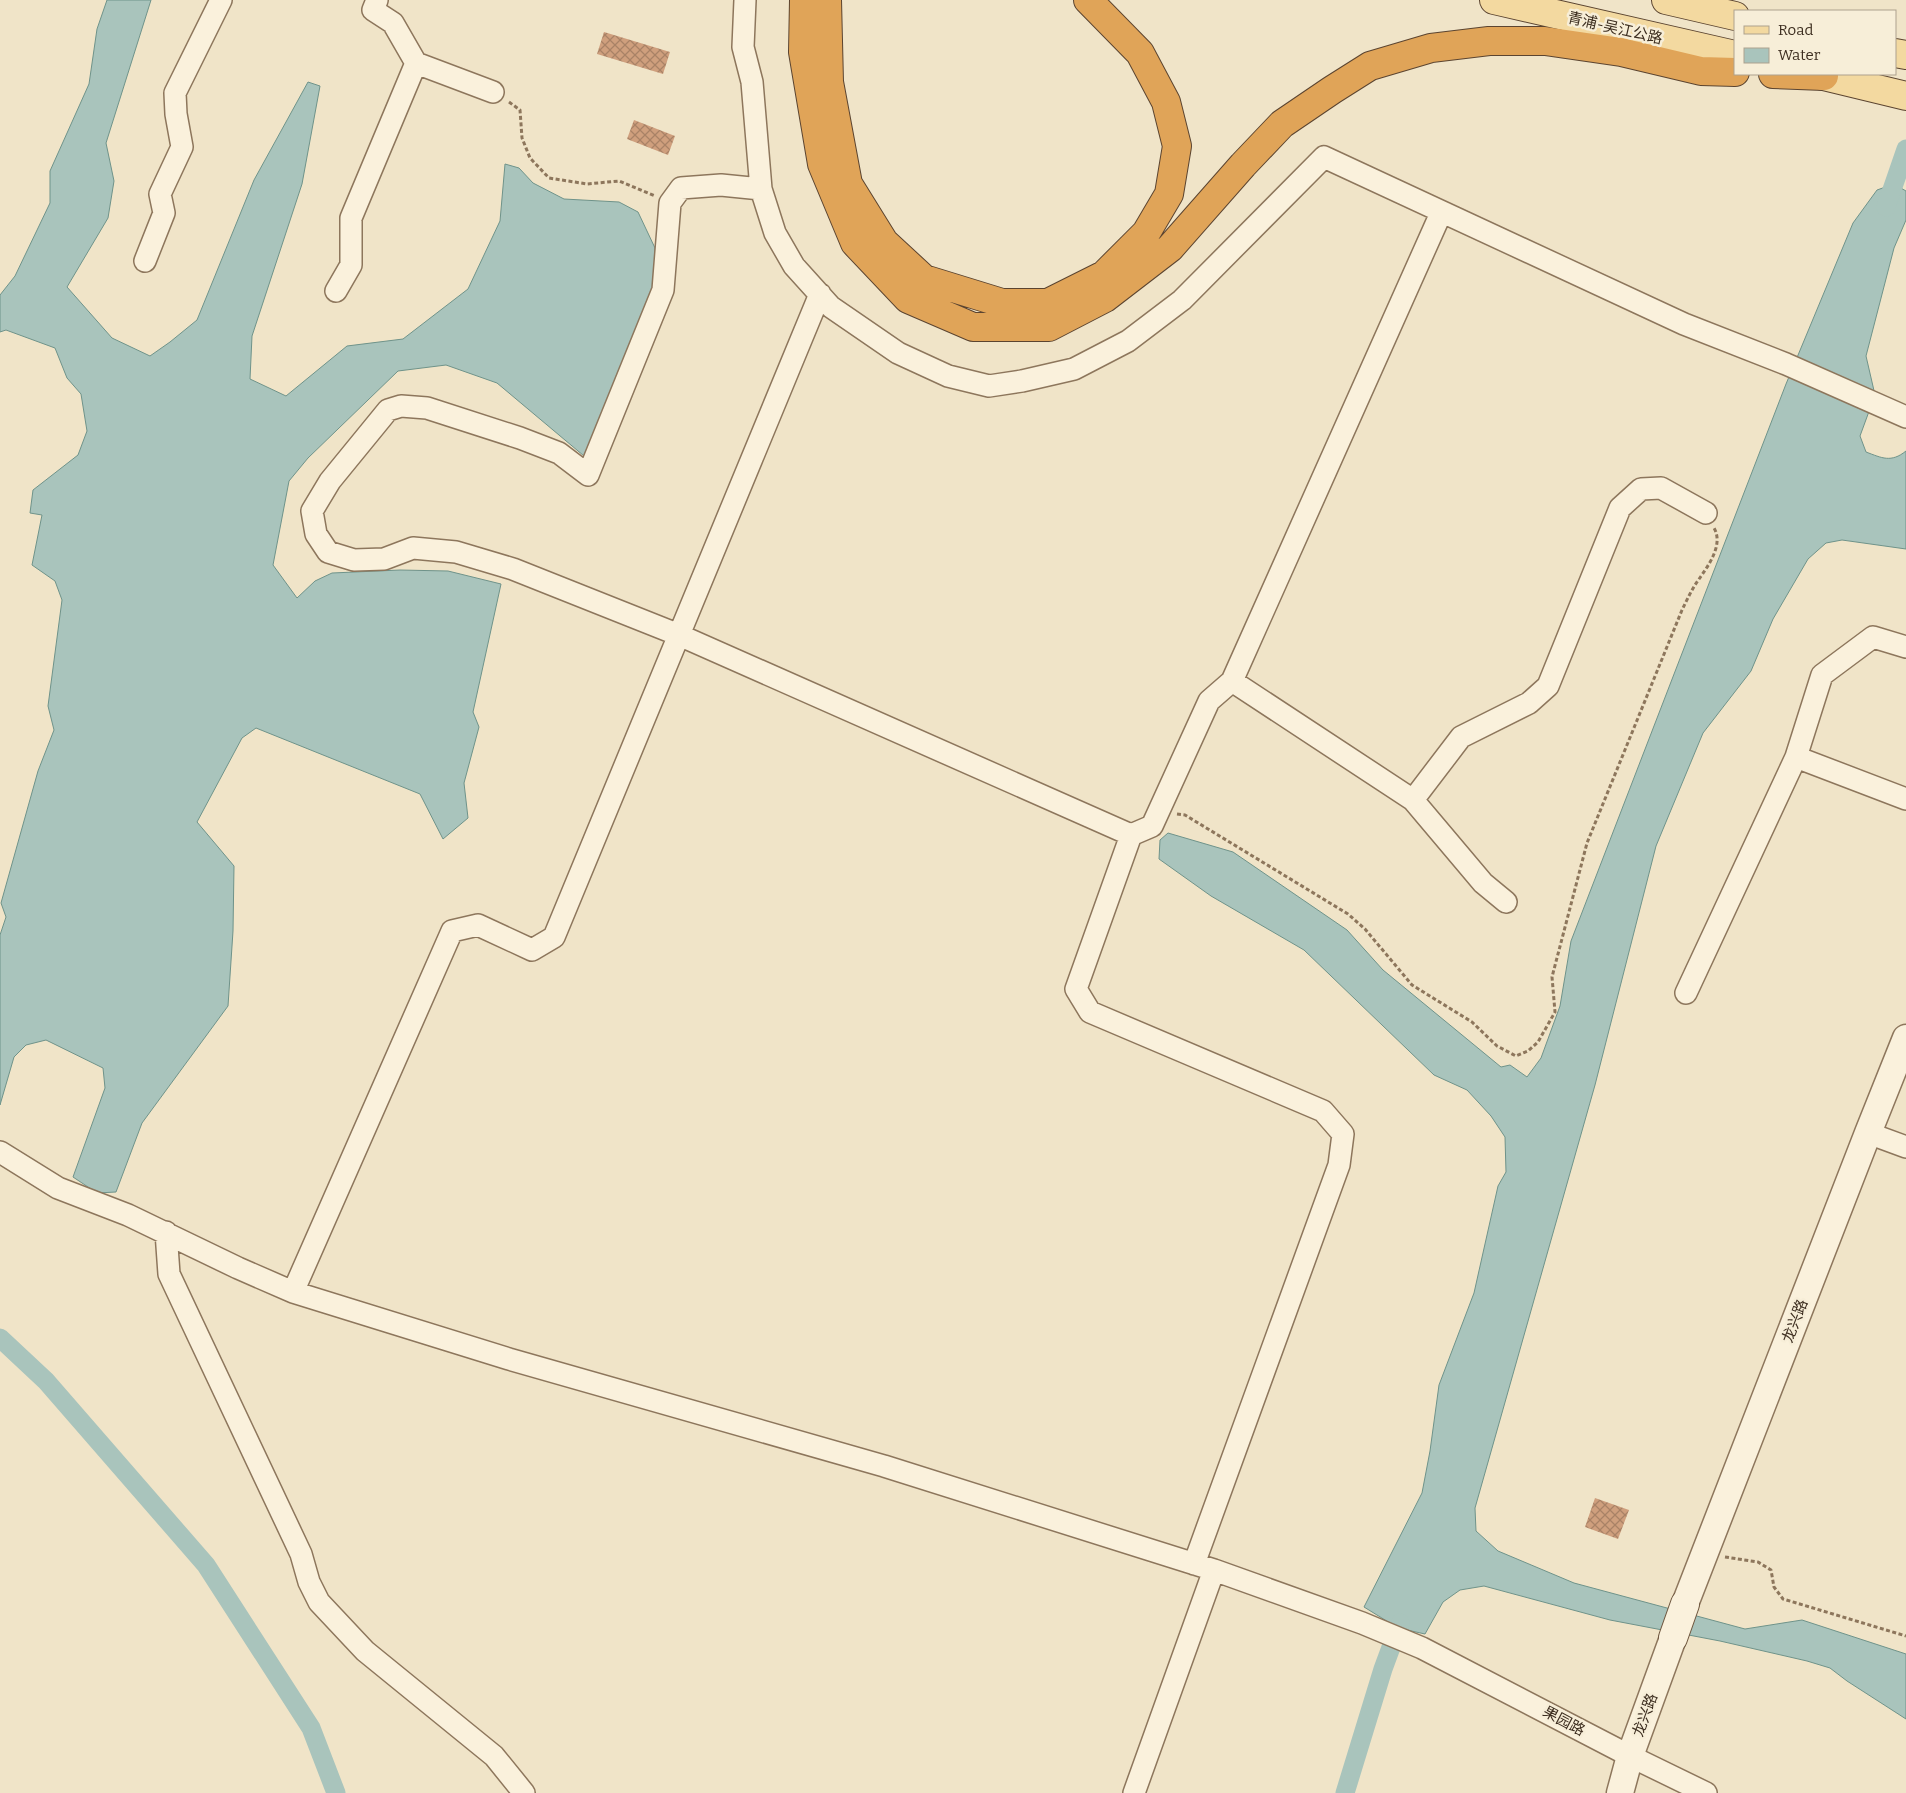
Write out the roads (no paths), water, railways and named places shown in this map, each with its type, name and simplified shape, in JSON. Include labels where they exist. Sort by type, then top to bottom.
[{"type":"highway","points":[[804,0],[804,52],[822,164],[855,243],[908,299],[973,327],[1049,327],[1105,298],[1170,248],[1282,124],[1370,66],[1430,48],[1489,41],[1545,41],[1621,52],[1701,71],[1734,72]]},
{"type":"highway","points":[[827,0],[830,82],[848,184],[884,242],[924,279],[1002,303],[1048,303],[1104,275],[1146,234],[1169,194],[1177,146],[1166,102],[1140,53],[1088,0]]},
{"type":"main road","name":"青浦-吴江公路","points":[[1494,0],[1734,55]]},
{"type":"main road","points":[[1666,0],[1734,16]]},
{"type":"main road","points":[[1819,75],[1898,94]]},
{"type":"main road","points":[[1673,1638],[1685,1604]]},
{"type":"street","points":[[145,262],[164,213],[160,194],[182,147],[176,114],[175,93],[221,0]]},
{"type":"street","points":[[377,0],[373,10],[393,23],[416,63],[493,92]]},
{"type":"street","points":[[745,0],[743,47],[752,82],[761,189],[775,233],[794,266],[831,306],[898,353],[948,376],[988,386],[1022,381],[1074,368],[1128,341],[1182,300],[1324,157],[1684,324],[1786,364],[1906,417]]},
{"type":"street","points":[[336,291],[351,265],[351,218],[416,63]]},
{"type":"street","points":[[761,189],[721,185],[681,188],[670,203],[663,290],[588,475],[559,453],[520,438],[427,408],[401,406],[388,410],[330,481],[312,511],[316,534],[328,552],[354,560],[384,559],[413,548],[456,552],[513,569],[679,635],[1131,835],[1152,826],[1209,701],[1232,681],[1441,212]]},
{"type":"street","points":[[293,1292],[452,931],[478,925],[532,950],[554,937],[820,294]]},
{"type":"street","points":[[1413,800],[1461,737],[1528,704],[1548,686],[1620,508],[1641,489],[1661,488],[1706,513]]},
{"type":"street","points":[[1686,994],[1796,757],[1822,675],[1873,636],[1906,647]]},
{"type":"street","points":[[1232,681],[1413,800],[1483,884],[1506,902]]},
{"type":"street","points":[[1796,757],[1906,799]]},
{"type":"street","points":[[1131,835],[1076,989],[1090,1012],[1323,1111],[1343,1134],[1339,1165],[1204,1567],[1134,1793]]},
{"type":"street","name":"龙兴路","points":[[1685,1604],[1906,1038]]},
{"type":"street","points":[[1868,1133],[1906,1147]]},
{"type":"street","name":"果园路","points":[[0,1152],[58,1188],[128,1215],[238,1268],[293,1292],[509,1359],[884,1466],[1204,1567],[1362,1623],[1422,1648],[1630,1756],[1706,1793]]},
{"type":"street","points":[[166,1232],[169,1274],[301,1554],[309,1582],[319,1602],[364,1651],[494,1756],[524,1793]]},
{"type":"street","name":"龙兴路","points":[[1620,1793],[1630,1756],[1673,1638]]},
{"type":"water","points":[[107,0],[151,0],[106,143],[114,181],[108,218],[67,287],[112,338],[150,356],[197,320],[254,180],[308,82],[320,86],[302,184],[252,336],[250,379],[286,396],[347,346],[403,339],[468,289],[500,221],[505,164],[519,168],[533,183],[564,199],[619,202],[638,212],[655,248],[654,288],[584,456],[497,383],[446,365],[398,371],[308,458],[289,481],[273,565],[297,598],[315,581],[332,573],[400,570],[448,571],[501,584],[473,712],[479,727],[464,783],[468,818],[443,839],[420,794],[256,728],[242,738],[197,822],[234,866],[233,931],[228,1006],[142,1123],[116,1192],[97,1193],[73,1177],[105,1088],[103,1068],[46,1040],[26,1045],[14,1057],[0,1105],[0,935],[6,917],[1,903],[38,771],[54,730],[48,706],[62,600],[55,581],[32,565],[42,515],[30,513],[33,490],[78,455],[87,431],[81,394],[67,378],[55,348],[6,330],[0,332],[0,295],[15,276],[50,203],[50,171],[89,84],[97,29]]},
{"type":"water","points":[[1894,184],[1906,191],[1906,220],[1894,248],[1866,356],[1875,395],[1860,436],[1866,452],[1877,456],[1891,458],[1901,455],[1906,451],[1906,549],[1842,540],[1826,543],[1808,559],[1773,619],[1751,671],[1703,733],[1656,846],[1595,1085],[1475,1508],[1476,1531],[1498,1551],[1574,1583],[1745,1629],[1802,1620],[1906,1654],[1906,1719],[1830,1668],[1720,1641],[1610,1620],[1484,1586],[1460,1590],[1443,1602],[1425,1634],[1398,1628],[1364,1607],[1422,1493],[1439,1385],[1474,1293],[1498,1186],[1506,1172],[1505,1137],[1491,1116],[1467,1090],[1434,1075],[1304,950],[1211,896],[1159,859],[1160,840],[1168,833],[1233,852],[1347,930],[1383,970],[1501,1067],[1510,1065],[1527,1077],[1541,1058],[1560,1006],[1571,941],[1786,384],[1853,223],[1877,190]]},
{"type":"waterway","points":[[1886,207],[1906,149]]},
{"type":"waterway","points":[[0,1338],[46,1381],[206,1565],[311,1728],[336,1793]]},
{"type":"waterway","points":[[1345,1793],[1383,1669],[1400,1623]]}]
